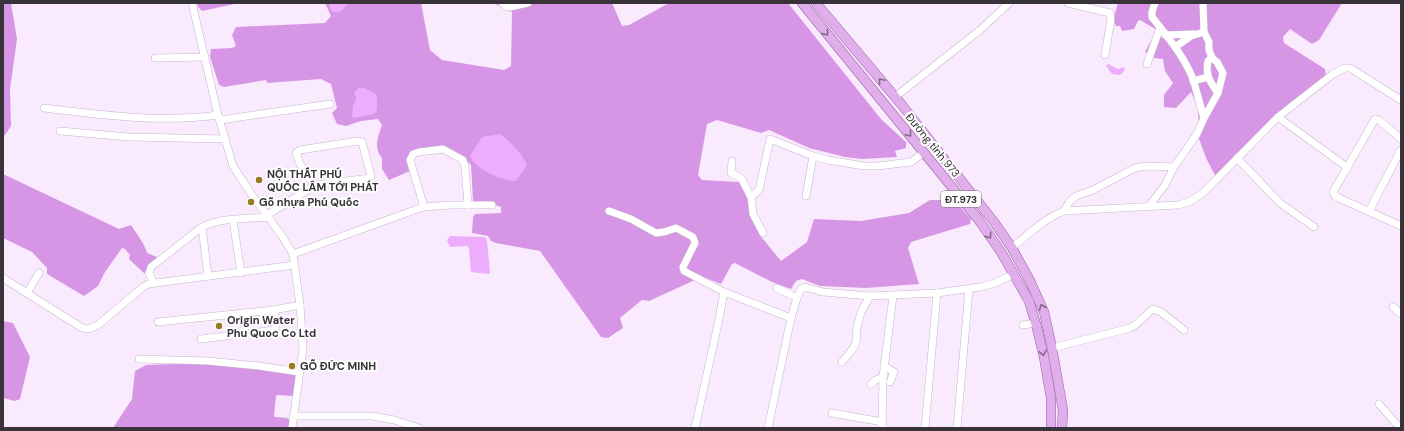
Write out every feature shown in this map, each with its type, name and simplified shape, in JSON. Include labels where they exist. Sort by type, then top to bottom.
[{"type":"main road","name":"Đường tỉnh 973","points":[[802,3],[978,220],[1001,252],[1014,274],[1029,301],[1036,323],[1051,398],[1051,428]]},
{"type":"main road","name":"Đường tỉnh 973","points":[[816,3],[895,97],[994,222],[1012,248],[1030,281],[1044,312],[1063,410],[1062,428]]},
{"type":"main road","points":[[924,152],[932,144]]},
{"type":"street","points":[[192,3],[219,117],[233,166],[248,190],[268,216],[292,254],[295,265],[303,349],[292,428]]},
{"type":"street","points":[[502,3],[507,7],[528,3]]},
{"type":"street","points":[[895,97],[980,30],[1009,3]]},
{"type":"street","points":[[1068,3],[1110,13],[1111,19],[1105,55]]},
{"type":"street","points":[[1155,3],[1152,17],[1175,47],[1185,63],[1193,81],[1204,118]]},
{"type":"street","points":[[1149,206],[1197,134],[1218,93],[1223,72],[1212,57],[1208,42],[1201,33],[1203,3]]},
{"type":"street","points":[[1147,64],[1160,28]]},
{"type":"street","points":[[1165,35],[1201,33]]},
{"type":"street","points":[[1175,47],[1201,33]]},
{"type":"street","points":[[155,58],[205,57]]},
{"type":"street","points":[[1212,57],[1208,61],[1207,74],[1218,93]]},
{"type":"street","points":[[1012,248],[1036,227],[1064,211],[1178,205],[1189,202],[1203,193],[1278,117],[1332,74],[1345,68],[1350,68],[1401,100]]},
{"type":"street","points":[[1193,81],[1208,77]]},
{"type":"street","points":[[44,108],[91,114],[160,119],[219,117],[330,104]]},
{"type":"street","points":[[1278,117],[1348,168]]},
{"type":"street","points":[[1401,139],[1379,120],[1375,119],[1348,168],[1334,189],[1333,194],[1401,226]]},
{"type":"street","points":[[60,131],[129,137],[225,139]]},
{"type":"street","points":[[751,197],[759,190],[770,139],[813,156],[847,164],[878,166],[910,162],[924,152]]},
{"type":"street","points":[[153,282],[149,273],[151,267],[202,227],[211,223],[268,216],[314,185],[370,178],[372,176],[362,142],[358,141],[298,151],[296,153],[298,159],[314,185]]},
{"type":"street","points":[[424,207],[410,160],[413,154],[419,152],[443,149],[463,160],[465,167],[468,205]]},
{"type":"street","points":[[1369,211],[1401,150]]},
{"type":"street","points":[[806,196],[813,156]]},
{"type":"street","points":[[1237,158],[1280,203],[1314,227]]},
{"type":"street","points":[[732,161],[731,173],[741,178],[751,197],[753,214],[763,233]]},
{"type":"street","points":[[1064,211],[1070,201],[1076,196],[1093,190],[1135,168],[1147,166],[1174,167]]},
{"type":"street","points":[[292,254],[424,207],[450,205],[492,205]]},
{"type":"street","points":[[609,211],[631,219],[656,233],[676,228],[693,237],[695,243],[683,267],[684,271],[724,292],[791,318]]},
{"type":"street","points":[[233,220],[241,273]]},
{"type":"street","points":[[202,227],[208,276]]},
{"type":"street","points":[[3,278],[82,328],[87,329],[98,325],[143,287],[153,282],[241,273],[295,265]]},
{"type":"street","points":[[27,293],[39,273]]},
{"type":"street","points":[[768,428],[791,318],[800,290],[805,287],[823,292],[870,296],[937,293],[969,289],[995,283],[1014,274]]},
{"type":"street","points":[[777,288],[797,298]]},
{"type":"street","points":[[957,428],[969,289]]},
{"type":"street","points":[[694,428],[724,292]]},
{"type":"street","points":[[925,428],[937,293]]},
{"type":"street","points":[[842,362],[854,347],[858,336],[856,331],[861,312],[870,296]]},
{"type":"street","points":[[832,413],[882,425],[884,366],[893,296]]},
{"type":"street","points":[[158,322],[274,310],[300,305]]},
{"type":"street","points":[[1393,307],[1401,314]]},
{"type":"street","points":[[1052,348],[1130,328],[1135,326],[1146,313],[1153,309],[1161,312],[1184,330]]},
{"type":"street","points":[[201,339],[275,330],[274,310]]},
{"type":"street","points":[[1023,324],[1036,323]]},
{"type":"street","points":[[139,359],[208,361],[299,372]]},
{"type":"street","points":[[884,366],[894,372],[890,382]]},
{"type":"street","points":[[872,384],[876,380],[883,378]]},
{"type":"street","points":[[1379,404],[1400,428]]},
{"type":"street","points":[[294,416],[374,416],[394,420],[419,428]]},
{"type":"shaded area","points":[[3,3],[11,3],[17,39],[10,89],[11,126],[3,136]]},
{"type":"shaded area","points":[[197,3],[239,3],[202,11],[198,7]]},
{"type":"shaded area","points":[[325,3],[421,3],[430,50],[442,60],[504,70],[511,66],[512,12],[493,3],[612,3],[622,26],[629,25],[669,3],[788,3],[881,119],[906,142],[906,148],[895,151],[897,157],[862,159],[845,157],[809,148],[769,130],[761,133],[717,120],[707,124],[698,175],[702,180],[738,182],[744,185],[751,206],[751,215],[759,234],[781,261],[807,242],[814,219],[861,221],[909,213],[930,200],[954,200],[971,219],[970,224],[911,242],[908,248],[919,284],[866,288],[820,286],[802,279],[796,281],[791,289],[772,282],[735,263],[732,264],[721,284],[698,275],[695,280],[649,301],[642,300],[620,318],[623,328],[608,338],[601,337],[540,251],[496,243],[491,241],[488,236],[472,233],[473,217],[475,214],[501,213],[501,207],[492,204],[473,202],[471,165],[464,158],[451,151],[445,150],[414,152],[410,171],[389,180],[382,169],[382,158],[379,154],[377,146],[382,125],[378,119],[361,121],[346,126],[337,124],[332,113],[337,108],[331,84],[321,79],[267,83],[266,80],[224,87],[219,85],[210,57],[211,49],[232,48],[236,46],[232,35],[236,27],[325,23],[331,16]]},
{"type":"shaded area","points":[[329,3],[348,3],[341,11],[334,12],[331,11]]},
{"type":"shaded area","points":[[1118,3],[1342,3],[1319,40],[1312,44],[1290,29],[1283,37],[1284,43],[1325,69],[1326,76],[1215,175],[1207,160],[1199,139],[1198,107],[1191,92],[1176,108],[1164,107],[1164,95],[1173,83],[1165,71],[1163,59],[1154,58],[1145,52],[1157,30],[1140,20],[1134,29],[1122,31],[1120,26],[1116,26],[1113,20]]},
{"type":"shaded area","points":[[1108,64],[1118,69],[1124,67],[1125,70],[1120,75],[1112,74],[1106,66]]},
{"type":"shaded area","points":[[358,88],[364,88],[377,95],[377,110],[374,114],[354,118],[352,117],[353,105],[357,98],[354,94]]},
{"type":"shaded area","points":[[500,134],[508,140],[522,156],[527,165],[516,181],[497,177],[477,165],[470,156],[482,137]]},
{"type":"shaded area","points":[[3,174],[119,229],[131,225],[147,253],[157,257],[157,260],[147,273],[144,273],[129,259],[130,255],[125,249],[122,248],[105,272],[98,286],[84,296],[47,274],[47,268],[32,252],[3,238]]},
{"type":"shaded area","points":[[450,236],[485,237],[487,240],[490,273],[471,272],[469,248],[467,246],[450,247],[447,240]]},
{"type":"shaded area","points":[[3,321],[13,323],[30,357],[20,399],[15,401],[3,398]]},
{"type":"shaded area","points":[[207,363],[296,373],[294,395],[276,396],[274,415],[275,417],[287,418],[289,420],[289,428],[113,428],[132,399],[135,371],[146,365]]},
{"type":"place","name":"NỘI THẤT PHÚ QUỐC LÂM TỚI PHÁT","points":[[259,180]]},
{"type":"place","name":"Gỗ nhựa Phú Quốc","points":[[251,202]]},
{"type":"place","name":"Origin Water Phu Quoc Co Ltd","points":[[219,326]]},
{"type":"place","name":"GỖ ĐỨC MINH","points":[[292,366]]}]
